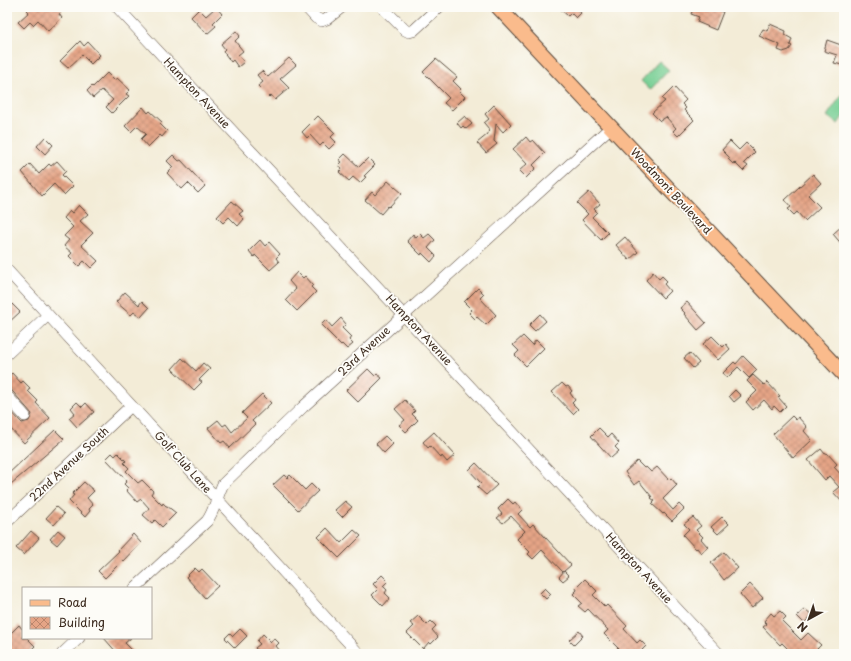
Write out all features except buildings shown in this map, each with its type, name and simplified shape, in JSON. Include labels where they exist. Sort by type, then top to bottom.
[{"type":"main road","name":"Woodmont Boulevard","points":[[498,7],[844,375]]},
{"type":"street","name":"Hampton Avenue","points":[[117,7],[719,654]]},
{"type":"street","points":[[306,7],[316,18],[322,21],[328,19],[342,7]]},
{"type":"street","points":[[382,7],[405,30],[409,32],[413,31],[439,7]]},
{"type":"street","name":"23rd Avenue","points":[[136,587],[207,522],[213,512],[223,484],[303,407],[404,314],[611,127]]},
{"type":"street","name":"Golf Club Lane","points":[[7,270],[359,654]]},
{"type":"street","points":[[7,354],[48,315]]},
{"type":"street","points":[[7,396],[25,416]]},
{"type":"street","name":"22nd Avenue South","points":[[7,522],[131,406]]},
{"type":"street","points":[[67,652],[78,639]]},
{"type":"green space","points":[[659,61],[669,70],[650,90],[641,81]]},
{"type":"green space","points":[[843,93],[844,115],[838,124],[827,116]]}]
